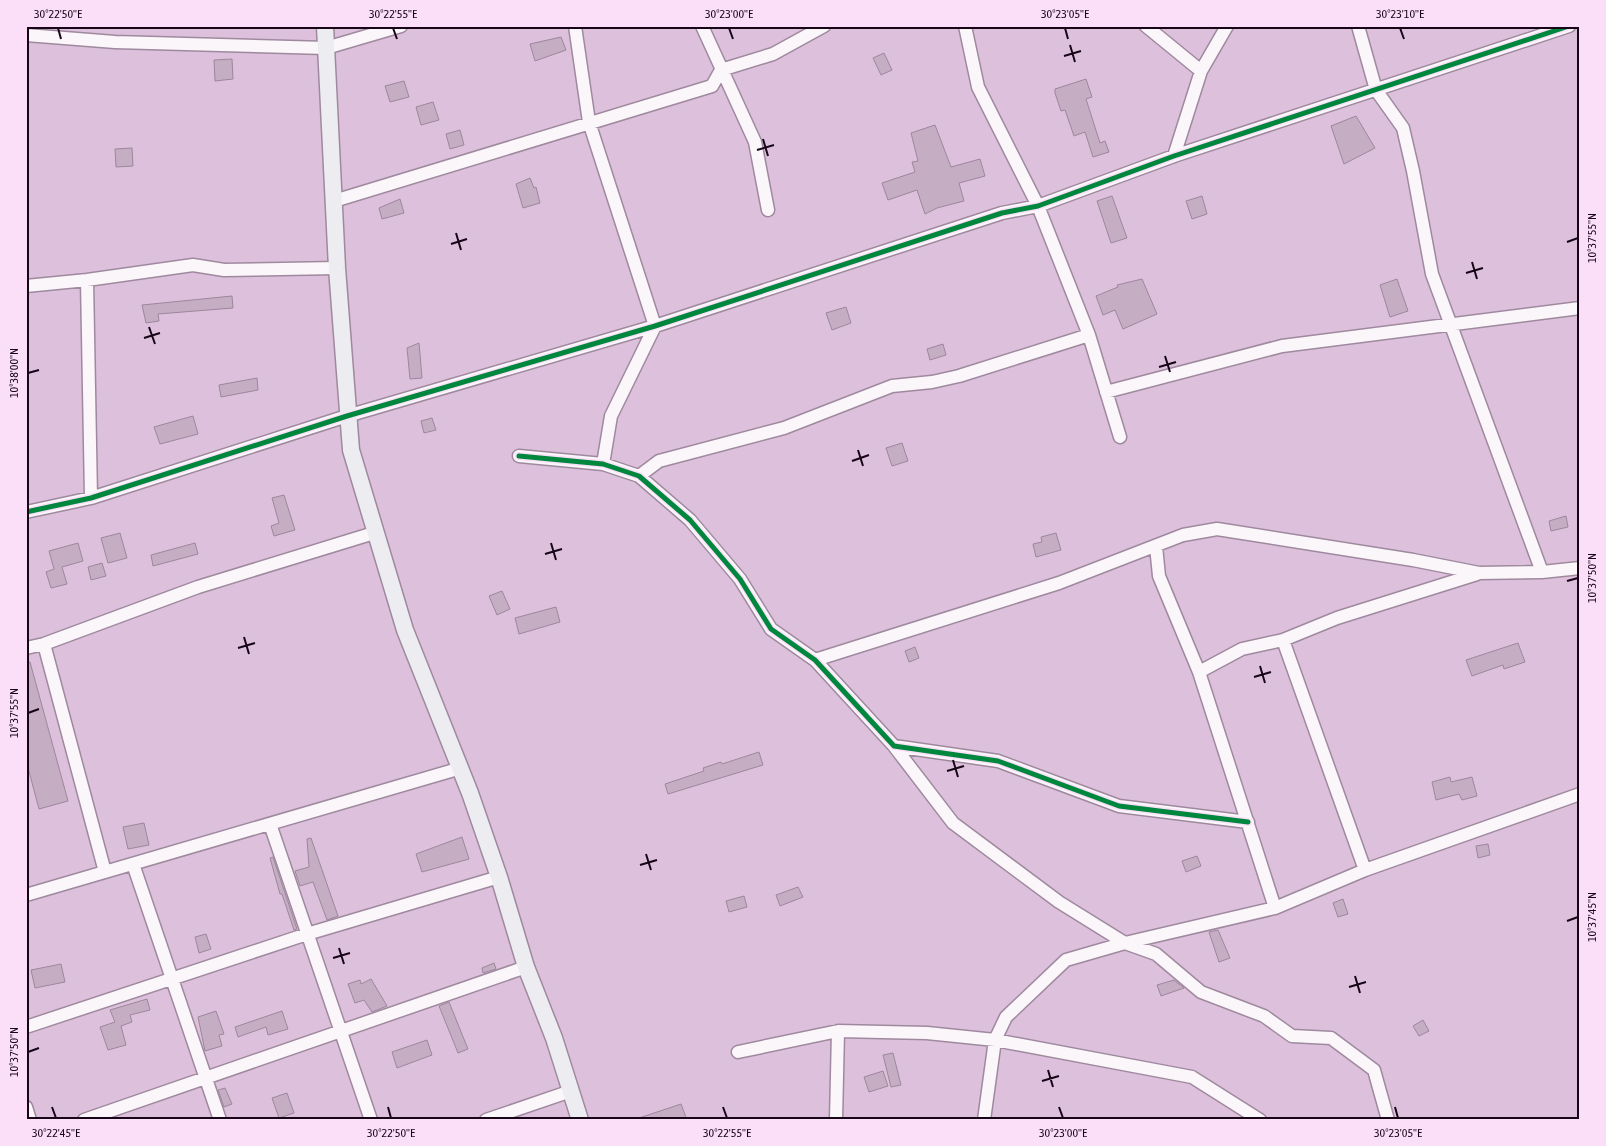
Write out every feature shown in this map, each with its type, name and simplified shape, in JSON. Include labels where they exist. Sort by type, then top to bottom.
[{"type":"main road","points":[[325,26],[337,268],[351,450],[374,532],[405,630],[461,768],[499,877],[526,967],[554,1038],[580,1120]]},
{"type":"street","points":[[26,35],[116,42],[326,48],[401,26]]},
{"type":"street","points":[[575,26],[589,122],[655,326],[611,416],[603,464]]},
{"type":"street","points":[[702,26],[755,142],[768,210]]},
{"type":"street","points":[[334,201],[712,86],[721,70],[773,54],[824,26]]},
{"type":"street","points":[[965,26],[978,87],[1038,206],[1089,335],[1120,437]]},
{"type":"street","points":[[1146,26],[1201,71]]},
{"type":"street","points":[[1174,156],[1201,71],[1227,26]]},
{"type":"street","points":[[1358,26],[1376,90],[1403,128],[1432,274],[1449,326],[1542,572]]},
{"type":"street","points":[[26,512],[91,498],[347,416],[655,326],[1002,213],[1038,206],[1174,156],[1570,26]]},
{"type":"street","points":[[26,286],[87,280],[193,265],[224,270],[337,268]]},
{"type":"street","points":[[87,280],[91,498]]},
{"type":"street","points":[[1106,392],[1282,346],[1580,308]]},
{"type":"street","points":[[639,476],[659,461],[784,428],[892,386],[932,382],[959,376],[1089,335]]},
{"type":"street","points":[[519,456],[603,464],[639,476],[696,528],[740,579],[771,629],[815,660],[894,746],[953,823],[1059,902],[1125,943],[1156,954],[1201,992],[1264,1016],[1292,1036],[1331,1038],[1374,1070],[1388,1120]]},
{"type":"street","points":[[815,660],[1059,583],[1183,534],[1217,529],[1413,560],[1479,573],[1542,572],[1580,568]]},
{"type":"street","points":[[26,648],[44,644],[198,586],[374,532]]},
{"type":"street","points":[[1156,546],[1160,576],[1199,672],[1274,908]]},
{"type":"street","points":[[1199,672],[1242,649],[1283,640],[1337,618],[1479,573]]},
{"type":"street","points":[[1283,640],[1365,870]]},
{"type":"street","points":[[44,644],[106,872]]},
{"type":"street","points":[[894,746],[998,761],[1119,806],[1248,822]]},
{"type":"street","points":[[26,895],[461,768]]},
{"type":"street","points":[[984,1120],[995,1040],[1006,1017],[1066,960],[1125,943],[1274,908],[1365,870],[1580,794]]},
{"type":"street","points":[[270,824],[371,1120]]},
{"type":"street","points":[[133,864],[220,1120]]},
{"type":"street","points":[[26,1026],[308,934],[499,877]]},
{"type":"street","points":[[84,1120],[526,967]]},
{"type":"street","points":[[836,1120],[838,1031]]},
{"type":"street","points":[[738,1052],[838,1031],[927,1034],[995,1040],[1192,1077],[1260,1120]]},
{"type":"street","points":[[486,1120],[572,1091]]},
{"type":"street","points":[[26,1107],[30,1120]]},
{"type":"building","points":[[561,37],[566,50],[535,61],[530,44]]},
{"type":"building","points":[[884,53],[892,70],[881,75],[873,58]]},
{"type":"building","points":[[232,59],[233,79],[215,81],[214,60]]},
{"type":"building","points":[[1086,79],[1092,97],[1086,99],[1100,143],[1105,141],[1109,152],[1093,157],[1085,132],[1074,136],[1065,110],[1061,111],[1055,93],[1055,89]]},
{"type":"building","points":[[404,81],[409,97],[390,102],[385,86]]},
{"type":"building","points":[[433,102],[439,120],[421,125],[416,107]]},
{"type":"building","points":[[1356,116],[1375,148],[1344,164],[1331,126]]},
{"type":"building","points":[[935,125],[951,167],[980,159],[985,176],[959,183],[964,201],[937,208],[925,214],[917,190],[888,200],[882,183],[915,172],[912,162],[918,161],[911,133]]},
{"type":"building","points":[[460,130],[464,145],[450,149],[446,134]]},
{"type":"building","points":[[132,148],[133,166],[116,167],[115,149]]},
{"type":"building","points":[[530,178],[534,188],[536,187],[540,203],[523,208],[516,184]]},
{"type":"building","points":[[1112,196],[1127,238],[1111,243],[1097,201]]},
{"type":"building","points":[[1202,196],[1207,214],[1192,219],[1186,201]]},
{"type":"building","points":[[400,199],[404,213],[382,219],[379,208]]},
{"type":"building","points":[[1142,279],[1157,314],[1123,329],[1115,310],[1103,315],[1096,296],[1118,287],[1117,285]]},
{"type":"building","points":[[1397,279],[1408,311],[1390,317],[1380,285]]},
{"type":"building","points":[[232,296],[233,308],[158,314],[159,321],[146,323],[142,305]]},
{"type":"building","points":[[846,307],[851,323],[832,330],[826,313]]},
{"type":"building","points":[[419,343],[422,378],[410,379],[407,348]]},
{"type":"building","points":[[943,344],[946,355],[930,360],[927,349]]},
{"type":"building","points":[[257,378],[258,390],[221,397],[219,385]]},
{"type":"building","points":[[193,416],[198,434],[160,444],[154,427]]},
{"type":"building","points":[[432,418],[436,430],[424,433],[421,421]]},
{"type":"building","points":[[902,443],[908,461],[892,466],[886,448]]},
{"type":"building","points":[[284,495],[295,530],[274,536],[271,526],[279,523],[272,498]]},
{"type":"building","points":[[1566,516],[1568,527],[1551,531],[1549,521]]},
{"type":"building","points":[[120,533],[127,558],[108,563],[101,538]]},
{"type":"building","points":[[1056,533],[1061,550],[1036,557],[1033,544],[1042,542],[1041,537]]},
{"type":"building","points":[[78,543],[83,561],[62,567],[67,584],[51,588],[46,572],[54,569],[49,551]]},
{"type":"building","points":[[195,543],[198,554],[153,566],[151,555]]},
{"type":"building","points":[[102,563],[106,576],[91,580],[88,567]]},
{"type":"building","points":[[502,591],[510,609],[497,615],[489,596]]},
{"type":"building","points":[[556,607],[560,622],[519,634],[515,618]]},
{"type":"building","points":[[1518,643],[1525,662],[1504,669],[1503,665],[1472,676],[1466,660]]},
{"type":"building","points":[[915,647],[919,658],[909,662],[905,651]]},
{"type":"building","points":[[30,662],[68,801],[39,809],[26,760],[26,663]]},
{"type":"building","points":[[759,752],[763,765],[668,794],[665,784],[704,771],[703,768]]},
{"type":"building","points":[[1450,777],[1451,782],[1472,777],[1477,796],[1462,800],[1459,794],[1436,800],[1432,782]]},
{"type":"building","points":[[144,823],[149,845],[128,849],[123,827]]},
{"type":"building","points":[[462,837],[469,859],[422,872],[416,854]]},
{"type":"building","points":[[311,838],[338,916],[327,920],[313,882],[300,886],[295,871],[309,867],[307,839]]},
{"type":"building","points":[[1488,844],[1490,855],[1478,858],[1476,846]]},
{"type":"building","points":[[1197,856],[1201,866],[1186,872],[1182,861]]},
{"type":"building","points":[[273,857],[297,929],[294,930],[282,894],[280,894],[270,858]]},
{"type":"building","points":[[798,887],[803,897],[780,906],[776,895]]},
{"type":"building","points":[[744,896],[747,907],[729,912],[726,901]]},
{"type":"building","points":[[1343,899],[1348,914],[1338,917],[1333,903]]},
{"type":"building","points":[[1218,930],[1230,958],[1219,962],[1209,932]]},
{"type":"building","points":[[206,934],[211,949],[199,953],[195,937]]},
{"type":"building","points":[[494,963],[496,969],[483,973],[482,968]]},
{"type":"building","points":[[61,964],[65,982],[35,988],[31,970]]},
{"type":"building","points":[[371,979],[387,1006],[372,1012],[364,1000],[355,1003],[348,984],[360,980],[361,984]]},
{"type":"building","points":[[1174,980],[1184,988],[1161,996],[1157,985]]},
{"type":"building","points":[[147,999],[150,1010],[130,1015],[132,1022],[121,1026],[126,1045],[108,1050],[100,1027],[115,1022],[110,1010]]},
{"type":"building","points":[[449,1002],[468,1049],[458,1053],[439,1006]]},
{"type":"building","points":[[216,1011],[224,1034],[219,1035],[222,1046],[205,1051],[198,1017]]},
{"type":"building","points":[[282,1011],[288,1029],[268,1035],[266,1027],[238,1037],[235,1027]]},
{"type":"building","points":[[1423,1020],[1429,1031],[1419,1036],[1413,1026]]},
{"type":"building","points":[[427,1040],[432,1055],[397,1068],[392,1052]]},
{"type":"building","points":[[893,1053],[901,1085],[891,1087],[883,1055]]},
{"type":"building","points":[[883,1071],[888,1086],[869,1092],[864,1077]]},
{"type":"building","points":[[225,1088],[232,1104],[224,1107],[218,1090]]},
{"type":"building","points":[[287,1093],[294,1113],[279,1118],[272,1098]]},
{"type":"building","points":[[681,1104],[687,1120],[639,1120],[639,1118]]},
{"type":"cycle path","points":[[26,512],[91,498],[347,416],[655,326],[1002,213],[1038,206],[1174,156],[1569,26]]},
{"type":"cycle path","points":[[519,456],[603,464],[639,476],[690,520],[740,579],[771,629],[815,660],[894,746],[998,761],[1119,806],[1248,822]]}]
